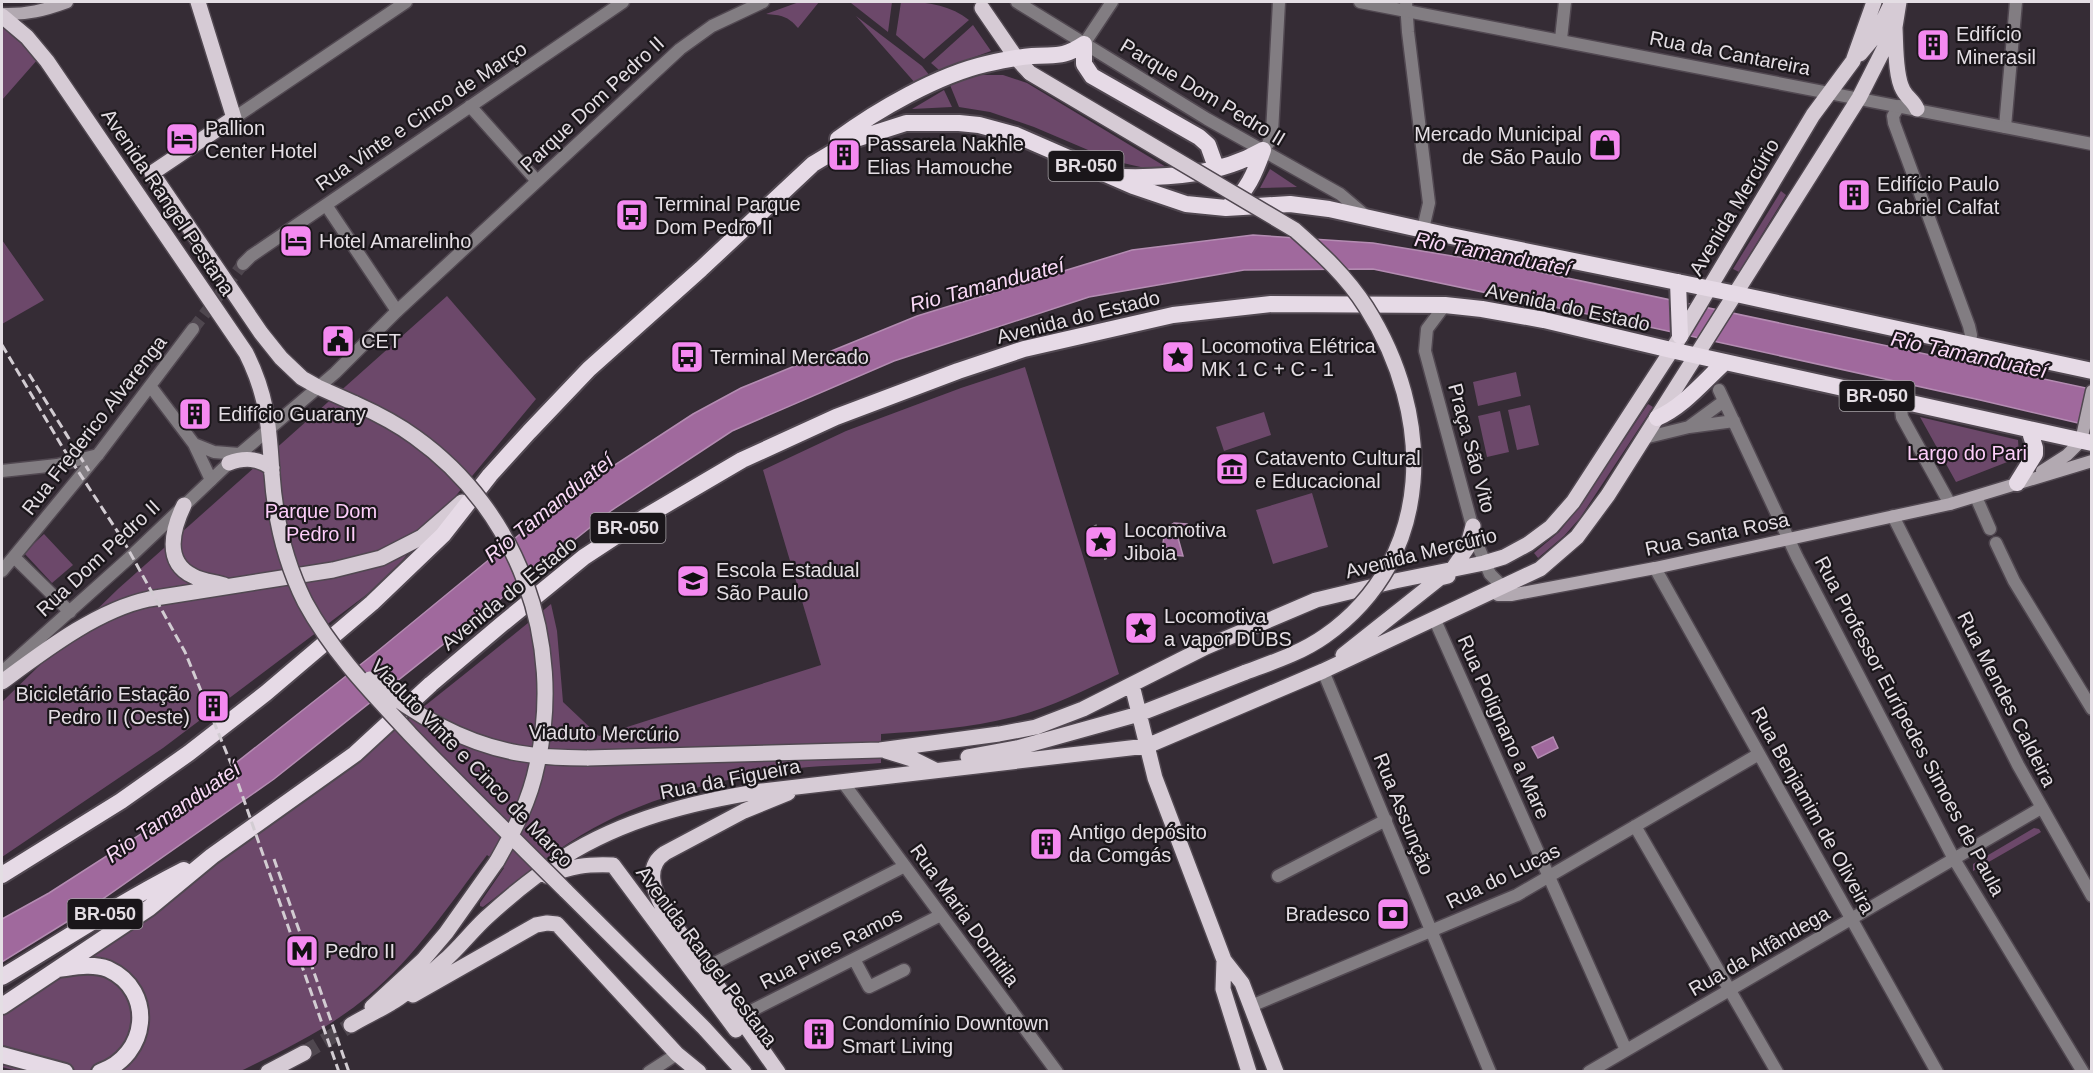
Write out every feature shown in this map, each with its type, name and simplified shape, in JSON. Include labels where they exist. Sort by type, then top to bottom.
[{"type":"highway","points":[[813,164],[843,136],[891,105],[954,74],[986,64],[1034,56],[1062,56],[1084,44],[1084,64],[1092,76],[1199,136],[1208,145],[1217,170]]},
{"type":"highway","name":"BR-050","points":[[2,875],[121,801],[189,753],[266,693],[422,557],[457,519],[490,475],[589,369],[701,269],[813,164],[853,140],[906,123],[979,125],[1016,135],[1109,176],[1186,204],[1226,208],[1310,205],[1423,229],[1678,290],[1710,288],[2091,371]]},
{"type":"highway","points":[[1109,176],[1173,176],[1217,170],[1241,162],[1263,150]]},
{"type":"highway","points":[[1226,208],[1246,189],[1257,169],[1263,150]]},
{"type":"highway","points":[[1676,343],[1678,290]]},
{"type":"highway","name":"Avenida do Estado","points":[[2,1006],[149,908],[212,856],[354,754],[431,684],[584,558],[645,518],[742,460],[825,422],[958,371],[1024,349],[1173,315],[1270,304],[1445,305],[1482,309],[1676,343],[1725,362],[2029,429],[2085,439]]},
{"type":"highway","points":[[1657,418],[1674,410],[1725,362]]},
{"type":"highway","points":[[2017,483],[2035,454],[2029,429]]},
{"type":"highway","name":"Avenida do Estado","points":[[2,977],[72,936],[137,893],[212,856]]},
{"type":"highway","points":[[54,970],[80,966],[101,967],[118,975],[133,991],[140,1011],[138,1036],[129,1052],[117,1064],[100,1071]]},
{"type":"highway","points":[[2,1055],[65,1071]]},
{"type":"main road","points":[[2,15],[43,11],[67,2]]},
{"type":"main road","points":[[106,148],[138,173],[152,173],[234,118],[198,2]]},
{"type":"main road","points":[[1853,61],[1874,2]]},
{"type":"main road","points":[[1853,61],[1876,35],[1892,2]]},
{"type":"main road","points":[[1899,2],[1895,27],[1897,63],[1901,86],[1917,109]]},
{"type":"main road","points":[[880,750],[915,760],[935,770],[951,761],[1017,748],[1139,714],[1296,652],[1323,637],[1346,619],[1378,581],[1395,553],[1406,526],[1415,472],[1411,421],[1397,370],[1365,306],[1325,257],[1295,230],[1030,73],[1017,59],[979,4]]},
{"type":"main road","name":"Avenida Rangel Pestana","points":[[2,15],[27,37],[47,62],[246,353],[259,378],[264,394],[269,429]]},
{"type":"main road","points":[[1147,746],[1326,670],[1434,618],[1502,591],[1540,570],[1577,537],[1608,495],[1736,294],[1858,98],[1895,27]]},
{"type":"main road","name":"Avenida Mercúrio","points":[[880,750],[1036,727],[1083,709],[1206,647],[1316,600],[1484,563],[1504,557],[1528,544],[1551,527],[1573,502],[1701,304],[1828,93],[1853,61]]},
{"type":"main road","name":"Avenida Rangel Pestana","points":[[152,173],[261,333],[281,358],[302,378],[386,418],[415,437],[442,458],[466,482],[506,537],[521,567],[541,632],[546,700],[543,734],[537,768],[514,831],[497,861],[446,933],[423,960],[354,1024]]},
{"type":"main road","points":[[2017,483],[2026,476],[2058,461],[2085,439],[2091,391]]},
{"type":"main road","name":"Viaduto Vinte e Cinco de Março","points":[[269,429],[278,524],[293,576],[317,623],[349,666],[458,784],[671,995],[744,1071]]},
{"type":"main road","points":[[229,462],[249,459],[261,461],[272,471]]},
{"type":"main road","points":[[1950,504],[2091,461]]},
{"type":"main road","points":[[2,682],[78,630],[128,605],[149,599],[333,570],[381,558],[422,537],[490,475]]},
{"type":"main road","name":"Rua Santa Rosa","points":[[1502,591],[1655,568],[1950,504]]},
{"type":"main road","points":[[184,505],[173,538],[173,554],[177,562],[192,576],[230,586]]},
{"type":"main road","points":[[1326,670],[1440,578],[1454,574],[1467,548],[1473,526]]},
{"type":"main road","name":"Viaduto Mercúrio","points":[[349,666],[406,706],[454,733],[483,744],[518,753],[587,758],[880,750]]},
{"type":"main road","points":[[1132,685],[1155,778],[1224,960],[1242,983],[1276,1071]]},
{"type":"main road","points":[[1017,748],[1025,740],[1073,720],[1083,709]]},
{"type":"main road","name":"Rua da Figueira","points":[[354,1024],[393,1002],[446,959],[485,919],[564,857],[606,834],[639,820],[700,802],[803,785],[1147,746]]},
{"type":"main road","name":"Avenida Rangel Pestana","points":[[778,1071],[664,910],[653,884],[655,862],[665,853],[744,811],[803,785]]},
{"type":"main road","name":"Avenida Rangel Pestana","points":[[530,882],[570,867],[612,865],[767,1071]]},
{"type":"main road","points":[[632,890],[653,884]]},
{"type":"main road","points":[[393,1002],[419,993],[536,925],[557,924],[677,1054],[699,1071]]},
{"type":"main road","points":[[1224,960],[1224,990],[1249,1071]]},
{"type":"main road","points":[[268,1071],[304,1053]]},
{"type":"street","points":[[234,118],[406,2]]},
{"type":"street","name":"Rua Vinte e Cinco de Março","points":[[243,264],[251,256],[470,106],[607,6],[623,2]]},
{"type":"street","name":"Parque Dom Pedro II","points":[[229,462],[335,373],[397,311],[680,49],[712,26],[763,2]]},
{"type":"street","name":"Parque Dom Pedro II","points":[[1017,2],[1084,44],[1340,194],[1367,217]]},
{"type":"street","points":[[1084,44],[1112,2]]},
{"type":"street","points":[[1263,150],[1272,133],[1279,2]]},
{"type":"street","name":"Rua da Cantareira","points":[[1360,2],[1406,6],[1828,93],[2091,144]]},
{"type":"street","points":[[1561,39],[1565,2]]},
{"type":"street","points":[[2005,127],[2016,2]]},
{"type":"street","points":[[1406,6],[1429,203],[1423,229]]},
{"type":"street","points":[[470,106],[537,182]]},
{"type":"street","points":[[1899,106],[1893,116],[1894,123],[1969,326],[1970,345]]},
{"type":"street","points":[[326,205],[397,311]]},
{"type":"street","name":"Praça São Vito","points":[[1445,305],[1427,329],[1425,351],[1484,563],[1502,591]]},
{"type":"street","name":"Rua Frederico Alvarenga","points":[[2,571],[98,454],[194,329]]},
{"type":"street","points":[[151,387],[194,444],[211,480]]},
{"type":"street","name":"Rua Professor Eurípedes Simoes de Paula","points":[[1689,427],[1722,396],[1788,538],[1954,859],[2083,1071]]},
{"type":"street","points":[[1900,401],[1902,417],[1950,504]]},
{"type":"street","points":[[1644,438],[1689,427],[1734,420]]},
{"type":"street","points":[[194,444],[214,452],[229,462]]},
{"type":"street","points":[[2,471],[57,465],[98,454]]},
{"type":"street","name":"Rua Dom Pedro II","points":[[2,672],[70,612],[229,462]]},
{"type":"street","points":[[1976,497],[1990,529]]},
{"type":"street","name":"Rua Mendes Caldeira","points":[[1893,516],[2018,765],[2091,896]]},
{"type":"street","points":[[1996,543],[2014,581],[2091,709]]},
{"type":"street","points":[[14,556],[70,612]]},
{"type":"street","name":"Rua Benjamim de Oliveira","points":[[1655,568],[1937,1071]]},
{"type":"street","name":"Rua Polignano a Mare","points":[[1434,618],[1626,1050]]},
{"type":"street","name":"Rua Assunção","points":[[1326,670],[1490,1071]]},
{"type":"street","name":"Rua do Lucas","points":[[1251,1006],[1517,895],[1759,754]]},
{"type":"street","name":"Rua Maria Domitila","points":[[842,781],[1057,1071]]},
{"type":"street","name":"Rua da Alfândega","points":[[1589,1071],[2041,808]]},
{"type":"street","points":[[1278,876],[1386,820]]},
{"type":"street","points":[[1635,826],[1777,1071]]},
{"type":"street","points":[[705,968],[905,866]]},
{"type":"street","name":"Rua Pires Ramos","points":[[739,1017],[941,915]]},
{"type":"street","points":[[854,959],[869,987],[904,970]]},
{"type":"street","points":[[649,1071],[677,1054]]},
{"type":"green space","points":[[799,2],[819,2],[798,28],[784,17],[766,14]]},
{"type":"green space","points":[[892,2],[888,32],[851,3]]},
{"type":"green space","points":[[901,2],[936,5],[954,11],[969,20],[924,59],[896,35]]},
{"type":"green space","points":[[856,16],[922,66],[930,76],[916,84]]},
{"type":"green space","points":[[973,25],[991,51],[939,70],[931,63]]},
{"type":"green space","points":[[2,26],[21,39],[38,59],[2,100]]},
{"type":"green space","points":[[978,75],[1003,75],[1027,83],[1171,170],[1145,168],[1114,161],[1034,127],[990,112],[959,107],[950,85]]},
{"type":"green space","points":[[944,90],[952,107],[912,109]]},
{"type":"green space","points":[[1270,169],[1297,187],[1260,188]]},
{"type":"green space","points":[[1781,191],[1786,195],[1739,272],[1733,269]]},
{"type":"green space","points":[[2,240],[44,300],[2,324]]},
{"type":"green space","name":"Parque Dom Pedro II","points":[[447,296],[536,399],[386,580],[163,748],[2,857],[2,702],[118,589]]},
{"type":"green space","points":[[1025,367],[1119,674],[1054,704],[1013,717],[964,726],[881,734],[881,763],[809,767],[751,775],[652,802],[590,830],[543,861],[483,907],[480,903],[504,868],[487,855],[417,947],[368,996],[339,1018],[309,1036],[238,1072],[21,1072],[2,1067],[2,1015],[213,868],[350,765],[551,604],[557,631],[563,702],[599,736],[821,665],[763,470],[846,431]]},
{"type":"green space","points":[[1516,372],[1521,396],[1478,406],[1473,382]]},
{"type":"green space","points":[[1648,404],[1653,407],[1580,518],[1564,536],[1538,558],[1534,553],[1559,532],[1575,512]]},
{"type":"green space","points":[[1530,405],[1539,445],[1517,450],[1508,410]]},
{"type":"green space","points":[[1500,411],[1509,452],[1487,457],[1478,416]]},
{"type":"green space","points":[[1264,412],[1271,435],[1224,451],[1216,427]]},
{"type":"green space","name":"Largo do Pari","points":[[1920,417],[2018,440],[2019,454],[2015,459],[1956,482]]},
{"type":"green space","points":[[1312,493],[1328,547],[1273,564],[1256,510]]},
{"type":"green space","points":[[44,534],[73,565],[52,583],[24,553]]},
{"type":"green space","points":[[2034,828],[2041,832],[1973,871],[1973,864]]},
{"type":"shaded area","name":"Rio Tamanduateí","points":[[1253,235],[1373,243],[1501,264],[2091,389],[2091,426],[1654,328],[1373,269],[1244,270],[1089,297],[894,361],[732,431],[612,510],[274,779],[94,905],[2,962],[2,919],[49,893],[166,818],[379,650],[564,498],[693,414],[741,388],[917,316],[1132,250]]},
{"type":"shaded area","points":[[1174,523],[1187,524],[1194,533],[1178,538],[1183,556],[1171,555],[1163,543],[1165,530]]},
{"type":"shaded area","points":[[1553,737],[1558,748],[1538,758],[1532,747]]},
{"type":"tunnel","points":[[193,329],[243,264]]},
{"type":"tunnel","points":[[304,1053],[351,1025]]},
{"type":"railway","points":[[2,345],[63,448],[123,540],[185,652],[232,766],[339,1072]]},
{"type":"railway","points":[[29,374],[89,471]]},
{"type":"railway","points":[[1095,525],[1106,560]]},
{"type":"railway","points":[[274,859],[349,1072]]},
{"type":"place","name":"Edifício Minerasil","points":[[1933,45]]},
{"type":"place","name":"Pallion Center Hotel","points":[[182,139]]},
{"type":"place","name":"Mercado Municipal de São Paulo","points":[[1605,145]]},
{"type":"place","name":"Passarela Nakhle Elias Hamouche","points":[[844,155]]},
{"type":"place","name":"Edifício Paulo Gabriel Calfat","points":[[1854,195]]},
{"type":"place","name":"Terminal Parque Dom Pedro II","points":[[632,215]]},
{"type":"place","name":"Hotel Amarelinho","points":[[296,241]]},
{"type":"place","name":"CET","points":[[338,341]]},
{"type":"place","name":"Terminal Mercado","points":[[687,357]]},
{"type":"place","name":"Locomotiva Elétrica MK 1 C + C - 1","points":[[1178,357]]},
{"type":"place","name":"Edifício Guarany","points":[[195,414]]},
{"type":"place","name":"Catavento Cultural e Educacional","points":[[1232,469]]},
{"type":"place","name":"Locomotiva Jiboia","points":[[1101,542]]},
{"type":"place","name":"Escola Estadual São Paulo","points":[[693,581]]},
{"type":"place","name":"Locomotiva a vapor DÜBS","points":[[1141,628]]},
{"type":"place","name":"Bicicletário Estação Pedro II (Oeste)","points":[[213,706]]},
{"type":"place","name":"Antigo depósito da Comgás","points":[[1046,844]]},
{"type":"place","name":"Bradesco","points":[[1393,914]]},
{"type":"place","name":"Pedro II","points":[[302,951]]},
{"type":"place","name":"Condomínio Downtown Smart Living","points":[[819,1034]]}]
